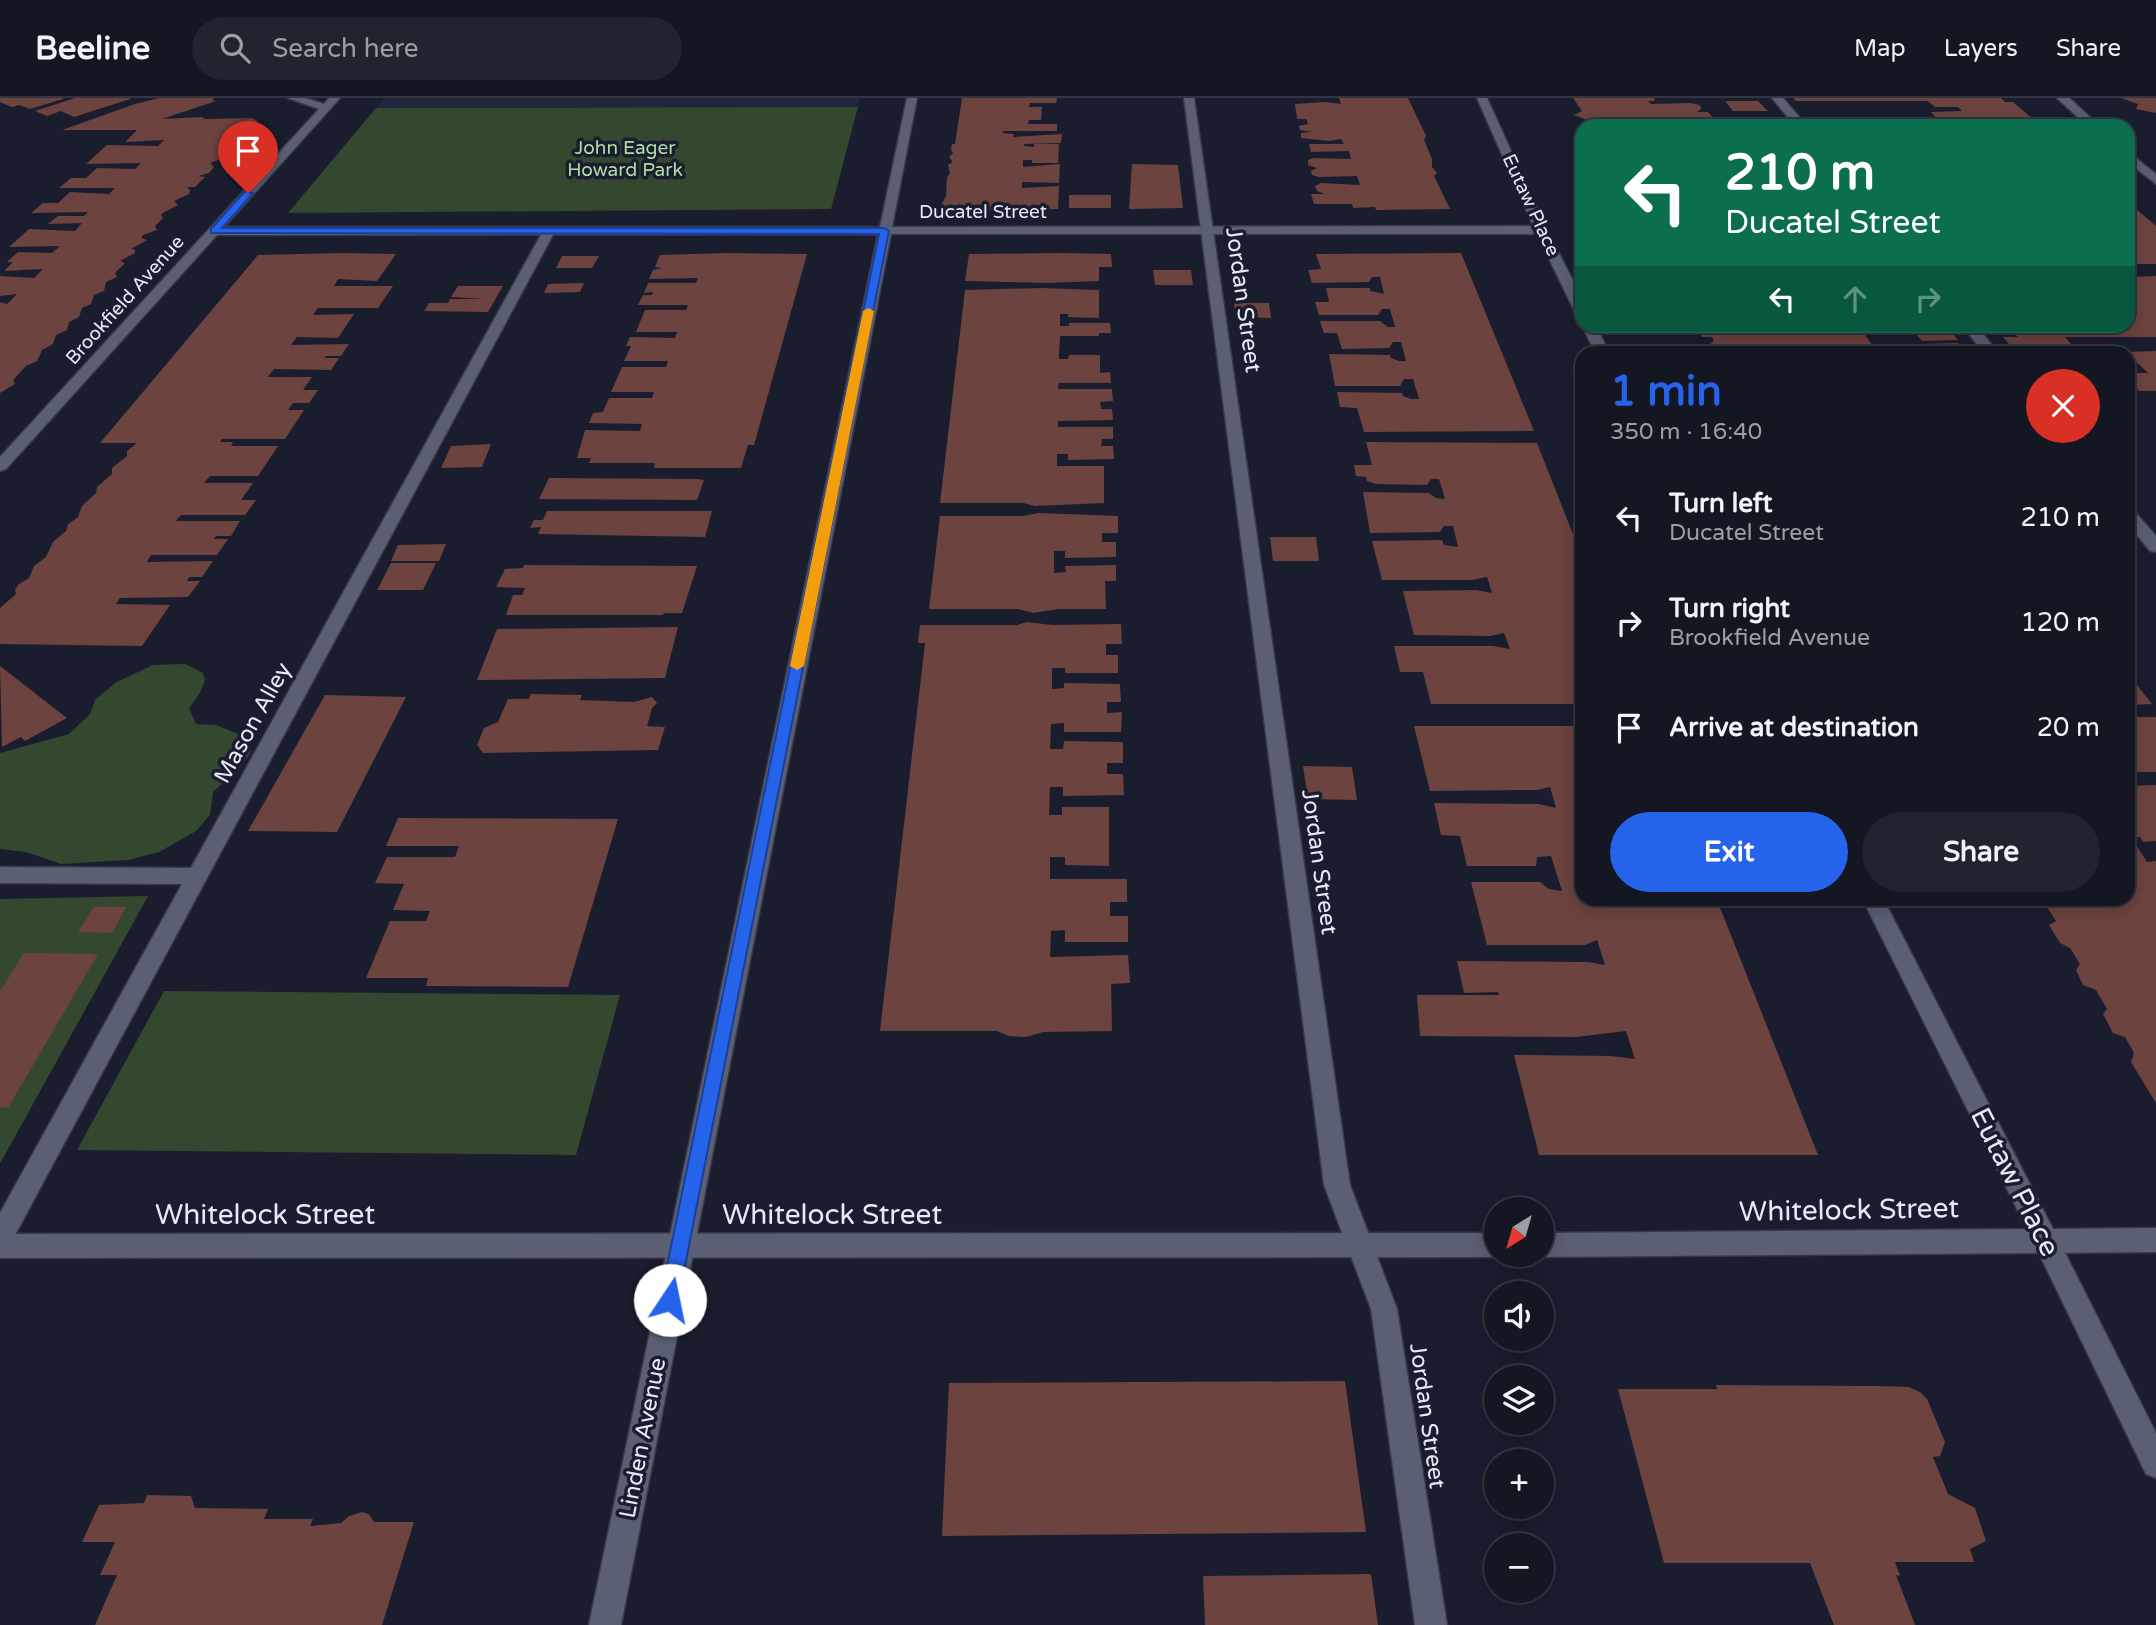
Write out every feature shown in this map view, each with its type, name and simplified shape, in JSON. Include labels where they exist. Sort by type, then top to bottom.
[{"type":"street","points":[[293,98],[331,103]]},
{"type":"street","name":"Linden Avenue","points":[[606,1625],[912,98]]},
{"type":"street","name":"Jordan Street","points":[[1189,98],[1337,1185],[1384,1308],[1431,1625]]},
{"type":"street","name":"Eutaw Place","points":[[1482,98],[1541,230],[1575,298]]},
{"type":"street","points":[[1777,98],[1795,119]]},
{"type":"street","points":[[2062,98],[2086,119]]},
{"type":"street","name":"Brookfield Avenue","points":[[1,463],[331,103]]},
{"type":"street","points":[[2135,162],[2156,180]]},
{"type":"street","name":"Ducatel Street","points":[[215,231],[1541,230]]},
{"type":"street","name":"Mason Alley","points":[[0,1238],[550,231]]},
{"type":"street","points":[[2135,522],[2156,547]]},
{"type":"street","points":[[0,875],[198,876]]},
{"type":"street","name":"Eutaw Place","points":[[1877,906],[2156,1464]]},
{"type":"street","name":"Whitelock Street","points":[[1554,1245],[2156,1240]]},
{"type":"street","name":"Whitelock Street","points":[[0,1246],[1484,1245]]},
{"type":"shaded area","points":[[384,98],[860,98],[858,107],[376,108]]},
{"type":"green space","name":"John Eager Howard Park","points":[[858,107],[831,209],[288,213],[376,108]]},
{"type":"green space","points":[[185,664],[203,673],[205,680],[200,693],[189,708],[196,724],[216,725],[246,737],[251,752],[239,768],[213,792],[210,815],[196,831],[159,852],[128,860],[61,864],[26,852],[0,849],[0,753],[69,734],[90,714],[95,700],[115,683],[153,665]]},
{"type":"green space","points":[[148,896],[1,1162],[0,1162],[0,899]]},
{"type":"green space","points":[[164,991],[620,995],[576,1155],[77,1150]]},
{"type":"building","points":[[0,98],[63,99],[30,109],[19,105],[12,107],[0,102]]},
{"type":"building","points":[[75,98],[130,99],[74,117],[61,111],[47,116],[35,111]]},
{"type":"building","points":[[159,98],[214,98],[212,100],[216,101],[162,119],[252,118],[258,121],[244,127],[241,131],[246,133],[231,141],[238,142],[228,152],[220,152],[223,158],[210,163],[214,167],[209,173],[198,176],[205,177],[195,187],[187,187],[189,194],[174,201],[178,205],[161,215],[163,218],[155,226],[157,230],[143,235],[141,238],[147,240],[131,249],[135,250],[135,253],[120,261],[125,263],[115,273],[117,277],[106,282],[104,291],[94,295],[91,304],[82,308],[79,317],[69,322],[67,330],[56,335],[53,344],[42,350],[37,361],[26,366],[13,380],[15,384],[0,393],[0,302],[7,304],[17,294],[0,296],[0,276],[34,278],[43,269],[4,271],[13,262],[7,262],[18,252],[52,253],[60,246],[9,247],[29,229],[75,231],[82,223],[48,224],[58,216],[84,216],[88,212],[31,213],[43,203],[58,203],[70,192],[109,194],[115,188],[59,188],[71,178],[86,178],[97,168],[135,169],[141,163],[86,164],[107,145],[158,146],[164,140],[125,142],[137,130],[62,130]]},
{"type":"building","points":[[962,98],[1057,98],[1056,103],[1030,103],[1029,107],[1042,107],[1041,120],[1029,120],[1028,124],[1057,124],[1057,131],[1003,133],[1014,134],[1013,137],[1062,134],[1061,143],[1024,144],[1034,147],[1034,144],[1059,144],[1058,163],[1032,163],[1032,160],[1023,160],[1023,167],[1060,164],[1059,183],[1022,182],[1022,188],[1059,186],[1058,209],[938,211],[946,196],[947,177],[950,174],[948,164],[952,161],[949,157],[953,153],[952,144],[955,144]]},
{"type":"building","points":[[1339,98],[1408,98],[1426,136],[1424,140],[1432,159],[1432,167],[1437,173],[1434,176],[1450,209],[1376,210],[1375,207],[1353,208],[1352,204],[1314,204],[1311,194],[1325,194],[1317,191],[1315,186],[1321,183],[1360,185],[1357,176],[1312,175],[1311,171],[1317,168],[1308,165],[1308,160],[1351,159],[1349,151],[1311,152],[1309,144],[1344,144],[1341,139],[1329,141],[1301,138],[1301,133],[1312,132],[1300,130],[1299,126],[1308,124],[1306,119],[1297,119],[1295,104],[1341,104]]},
{"type":"building","points":[[1573,98],[1654,98],[1655,101],[1648,101],[1651,104],[1699,105],[1702,108],[1697,112],[1708,112],[1714,119],[1584,119],[1574,115],[1582,111]]},
{"type":"building","points":[[1793,98],[2001,98],[2005,102],[2013,102],[2033,119],[1936,118],[1931,112],[1962,111],[1958,107],[1935,107],[1928,101],[1796,101]]},
{"type":"building","points":[[2121,98],[2156,98],[2156,113],[2136,109],[2138,104]]},
{"type":"building","points":[[1725,101],[1758,101],[1768,111],[1733,111]]},
{"type":"building","points":[[1132,164],[1178,165],[1183,208],[1129,209]]},
{"type":"building","points":[[1069,195],[1111,195],[1111,208],[1069,208]]},
{"type":"building","points":[[2135,208],[2156,226],[2156,264],[2135,264]]},
{"type":"building","points":[[1461,253],[1534,431],[1364,432],[1357,408],[1340,407],[1337,392],[1402,393],[1411,399],[1419,399],[1413,379],[1404,379],[1400,386],[1335,386],[1329,354],[1390,355],[1399,361],[1406,361],[1401,342],[1393,342],[1389,348],[1342,349],[1337,333],[1324,333],[1320,321],[1380,321],[1388,327],[1395,327],[1390,309],[1382,309],[1378,315],[1319,315],[1315,302],[1329,302],[1326,288],[1370,288],[1370,291],[1384,294],[1380,277],[1372,277],[1369,282],[1312,283],[1308,270],[1321,269],[1316,254]]},
{"type":"building","points":[[396,254],[377,281],[338,279],[334,286],[393,286],[378,308],[318,308],[313,315],[354,314],[338,338],[297,337],[291,345],[349,344],[341,356],[324,358],[339,358],[331,370],[274,369],[270,374],[268,377],[312,377],[303,390],[318,390],[309,403],[293,403],[288,410],[304,410],[285,439],[222,439],[220,442],[233,442],[231,446],[278,446],[258,476],[210,476],[204,483],[253,483],[241,500],[256,500],[245,515],[181,515],[176,521],[240,521],[231,536],[216,536],[214,539],[228,539],[217,555],[151,555],[147,562],[213,561],[202,577],[189,577],[187,581],[200,581],[188,597],[120,598],[116,604],[170,605],[142,646],[0,644],[0,608],[16,594],[15,590],[19,584],[29,578],[34,566],[46,557],[53,542],[66,531],[68,524],[78,517],[82,506],[96,493],[97,487],[112,474],[112,468],[127,456],[127,451],[137,443],[100,443],[258,255]]},
{"type":"building","points":[[807,254],[754,445],[748,445],[741,468],[654,468],[655,463],[589,463],[591,458],[577,458],[585,430],[640,431],[642,424],[589,423],[593,413],[603,412],[609,398],[652,398],[654,392],[611,392],[622,367],[666,367],[668,361],[624,361],[631,346],[626,346],[630,337],[675,338],[677,332],[636,332],[645,310],[686,310],[688,305],[638,305],[643,295],[652,295],[653,292],[644,293],[648,283],[696,283],[698,278],[649,279],[653,270],[662,268],[655,267],[660,255]]},
{"type":"building","points":[[969,254],[1111,254],[1112,267],[1099,267],[1099,281],[965,281]]},
{"type":"building","points":[[562,256],[599,256],[592,268],[556,268]]},
{"type":"building","points":[[1153,270],[1191,270],[1193,285],[1155,285]]},
{"type":"building","points":[[2156,276],[2156,337],[2065,337],[2073,346],[2011,346],[2003,337],[2018,337],[2014,333],[2135,333],[2135,277]]},
{"type":"building","points":[[584,283],[580,292],[544,293],[548,284]]},
{"type":"building","points":[[458,286],[503,286],[488,312],[424,311],[429,303],[448,303],[450,299],[485,299],[451,297]]},
{"type":"building","points":[[965,290],[1099,290],[1099,318],[1068,317],[1068,314],[1060,314],[1060,326],[1069,326],[1069,323],[1110,323],[1111,333],[1099,333],[1099,336],[1060,336],[1059,353],[1059,359],[1068,359],[1069,355],[1100,355],[1100,373],[1110,372],[1111,383],[1059,383],[1058,389],[1112,389],[1113,401],[1100,402],[1101,409],[1112,409],[1113,420],[1058,421],[1058,427],[1113,427],[1113,439],[1102,439],[1101,446],[1113,446],[1114,459],[1068,460],[1068,454],[1057,454],[1057,466],[1104,466],[1104,503],[1035,506],[1023,503],[940,503]]},
{"type":"building","points":[[1234,303],[1269,303],[1271,318],[1236,317]]},
{"type":"building","points":[[1699,333],[1863,333],[1873,346],[1712,346],[1710,344],[1714,341],[1712,337],[1702,337]]},
{"type":"building","points":[[1915,333],[1952,333],[1958,340],[1922,341]]},
{"type":"building","points":[[1958,343],[1960,346],[1922,346],[1920,344]]},
{"type":"building","points":[[2156,351],[2156,391],[2139,391],[2135,387],[2135,373],[2148,373],[2135,361],[2135,352]]},
{"type":"building","points":[[1366,442],[1537,443],[1575,539],[1575,704],[1431,704],[1423,672],[1400,672],[1394,646],[1493,646],[1510,649],[1504,633],[1490,636],[1414,635],[1403,591],[1476,590],[1492,593],[1487,577],[1472,580],[1382,580],[1372,541],[1442,540],[1444,545],[1458,547],[1453,526],[1444,526],[1440,532],[1370,533],[1363,492],[1429,493],[1436,498],[1445,499],[1439,479],[1431,479],[1427,485],[1376,484],[1367,481],[1366,477],[1356,476],[1354,465],[1372,465]]},
{"type":"building","points":[[491,444],[482,467],[441,468],[451,446]]},
{"type":"building","points":[[549,478],[704,480],[697,500],[539,499]]},
{"type":"building","points":[[547,511],[712,511],[705,537],[538,534],[541,527],[530,528],[534,520],[543,520]]},
{"type":"building","points":[[1038,513],[1118,516],[1118,533],[1102,533],[1102,542],[1116,542],[1116,557],[1065,558],[1065,551],[1054,551],[1054,573],[1066,572],[1065,566],[1116,565],[1116,581],[1105,581],[1106,609],[1058,609],[1033,613],[1018,609],[929,609],[940,516],[1023,516]]},
{"type":"building","points":[[1270,537],[1316,537],[1319,561],[1273,561]]},
{"type":"building","points":[[446,544],[439,561],[391,561],[398,545]]},
{"type":"building","points":[[391,563],[436,563],[423,590],[377,590]]},
{"type":"building","points":[[524,565],[697,566],[682,613],[506,615],[513,595],[522,595],[525,588],[496,587],[505,569],[523,568]]},
{"type":"building","points":[[1027,622],[1052,625],[1121,624],[1122,644],[1106,644],[1106,655],[1118,655],[1118,673],[1065,673],[1065,668],[1052,668],[1052,689],[1064,688],[1064,683],[1120,684],[1121,702],[1107,702],[1107,713],[1122,712],[1121,732],[1064,732],[1064,723],[1051,724],[1050,749],[1063,749],[1064,741],[1123,742],[1123,763],[1107,763],[1107,774],[1123,774],[1124,795],[1063,796],[1063,787],[1050,787],[1049,815],[1062,815],[1062,807],[1109,807],[1109,866],[1065,865],[1065,857],[1050,857],[1050,879],[1127,879],[1127,902],[1110,902],[1110,916],[1128,916],[1128,942],[1065,942],[1065,930],[1051,931],[1050,957],[1128,955],[1130,983],[1111,984],[1112,1031],[1043,1032],[1026,1037],[1009,1036],[997,1031],[880,1031],[925,643],[918,643],[920,625],[1017,625]]},
{"type":"building","points":[[678,627],[665,678],[477,680],[497,629]]},
{"type":"building","points":[[0,666],[67,718],[25,741],[21,737],[2,747]]},
{"type":"building","points":[[2135,683],[2152,704],[2135,705]]},
{"type":"building","points":[[531,694],[582,695],[580,700],[634,702],[652,697],[657,703],[652,708],[647,726],[665,727],[658,750],[483,753],[477,745],[484,728],[498,722],[508,699],[529,699]]},
{"type":"building","points":[[325,695],[406,697],[337,832],[248,831]]},
{"type":"building","points":[[2135,717],[2156,717],[2156,772],[2135,772]]},
{"type":"building","points":[[1414,726],[1575,726],[1575,906],[1719,906],[1818,1155],[1539,1155],[1514,1055],[1611,1056],[1635,1059],[1626,1031],[1576,1037],[1420,1036],[1417,995],[1499,995],[1498,992],[1464,993],[1457,961],[1588,962],[1605,965],[1597,940],[1585,945],[1487,945],[1471,882],[1540,882],[1549,889],[1562,891],[1551,856],[1537,857],[1536,866],[1467,866],[1460,836],[1441,835],[1434,803],[1539,804],[1556,808],[1550,787],[1537,790],[1430,791]]},
{"type":"building","points":[[1303,766],[1352,767],[1357,800],[1308,799]]},
{"type":"building","points":[[2156,785],[2156,841],[2143,842],[2140,837],[2135,837],[2135,786]]},
{"type":"building","points":[[398,818],[618,819],[568,987],[426,986],[428,978],[366,978],[390,921],[426,921],[430,911],[393,910],[404,884],[375,883],[387,857],[455,857],[459,846],[386,846]]},
{"type":"building","points":[[2135,843],[2147,862],[2156,861],[2156,1103],[2131,1062],[2134,1053],[2125,1037],[2113,1033],[2103,1014],[2107,1009],[2096,990],[2083,985],[2076,970],[2080,964],[2070,948],[2060,943],[2049,925],[2056,921],[2046,906],[2135,906]]},
{"type":"building","points":[[94,907],[126,907],[112,933],[78,932]]},
{"type":"building","points":[[24,953],[98,954],[8,1108],[0,1107],[0,991]]},
{"type":"building","points":[[1345,1381],[1366,1532],[942,1536],[949,1383]]},
{"type":"building","points":[[1716,1385],[1909,1387],[1920,1392],[1927,1399],[1945,1442],[1940,1456],[1933,1457],[1948,1494],[1975,1508],[1986,1541],[1970,1549],[1974,1562],[1895,1562],[1900,1576],[1896,1575],[1915,1625],[1834,1625],[1810,1563],[1664,1563],[1618,1389],[1717,1389]]},
{"type":"building","points":[[147,1495],[191,1496],[195,1508],[268,1509],[264,1519],[313,1519],[310,1526],[341,1523],[349,1516],[362,1512],[369,1514],[374,1522],[414,1522],[382,1625],[95,1625],[117,1575],[100,1575],[115,1542],[82,1542],[99,1505],[144,1503]]},
{"type":"building","points":[[1371,1574],[1378,1625],[1205,1625],[1203,1576]]},
{"type":"slow traffic","points":[[797,666],[868,311]]},
{"type":"route","points":[[248,193],[215,231],[884,231],[670,1300]]}]
